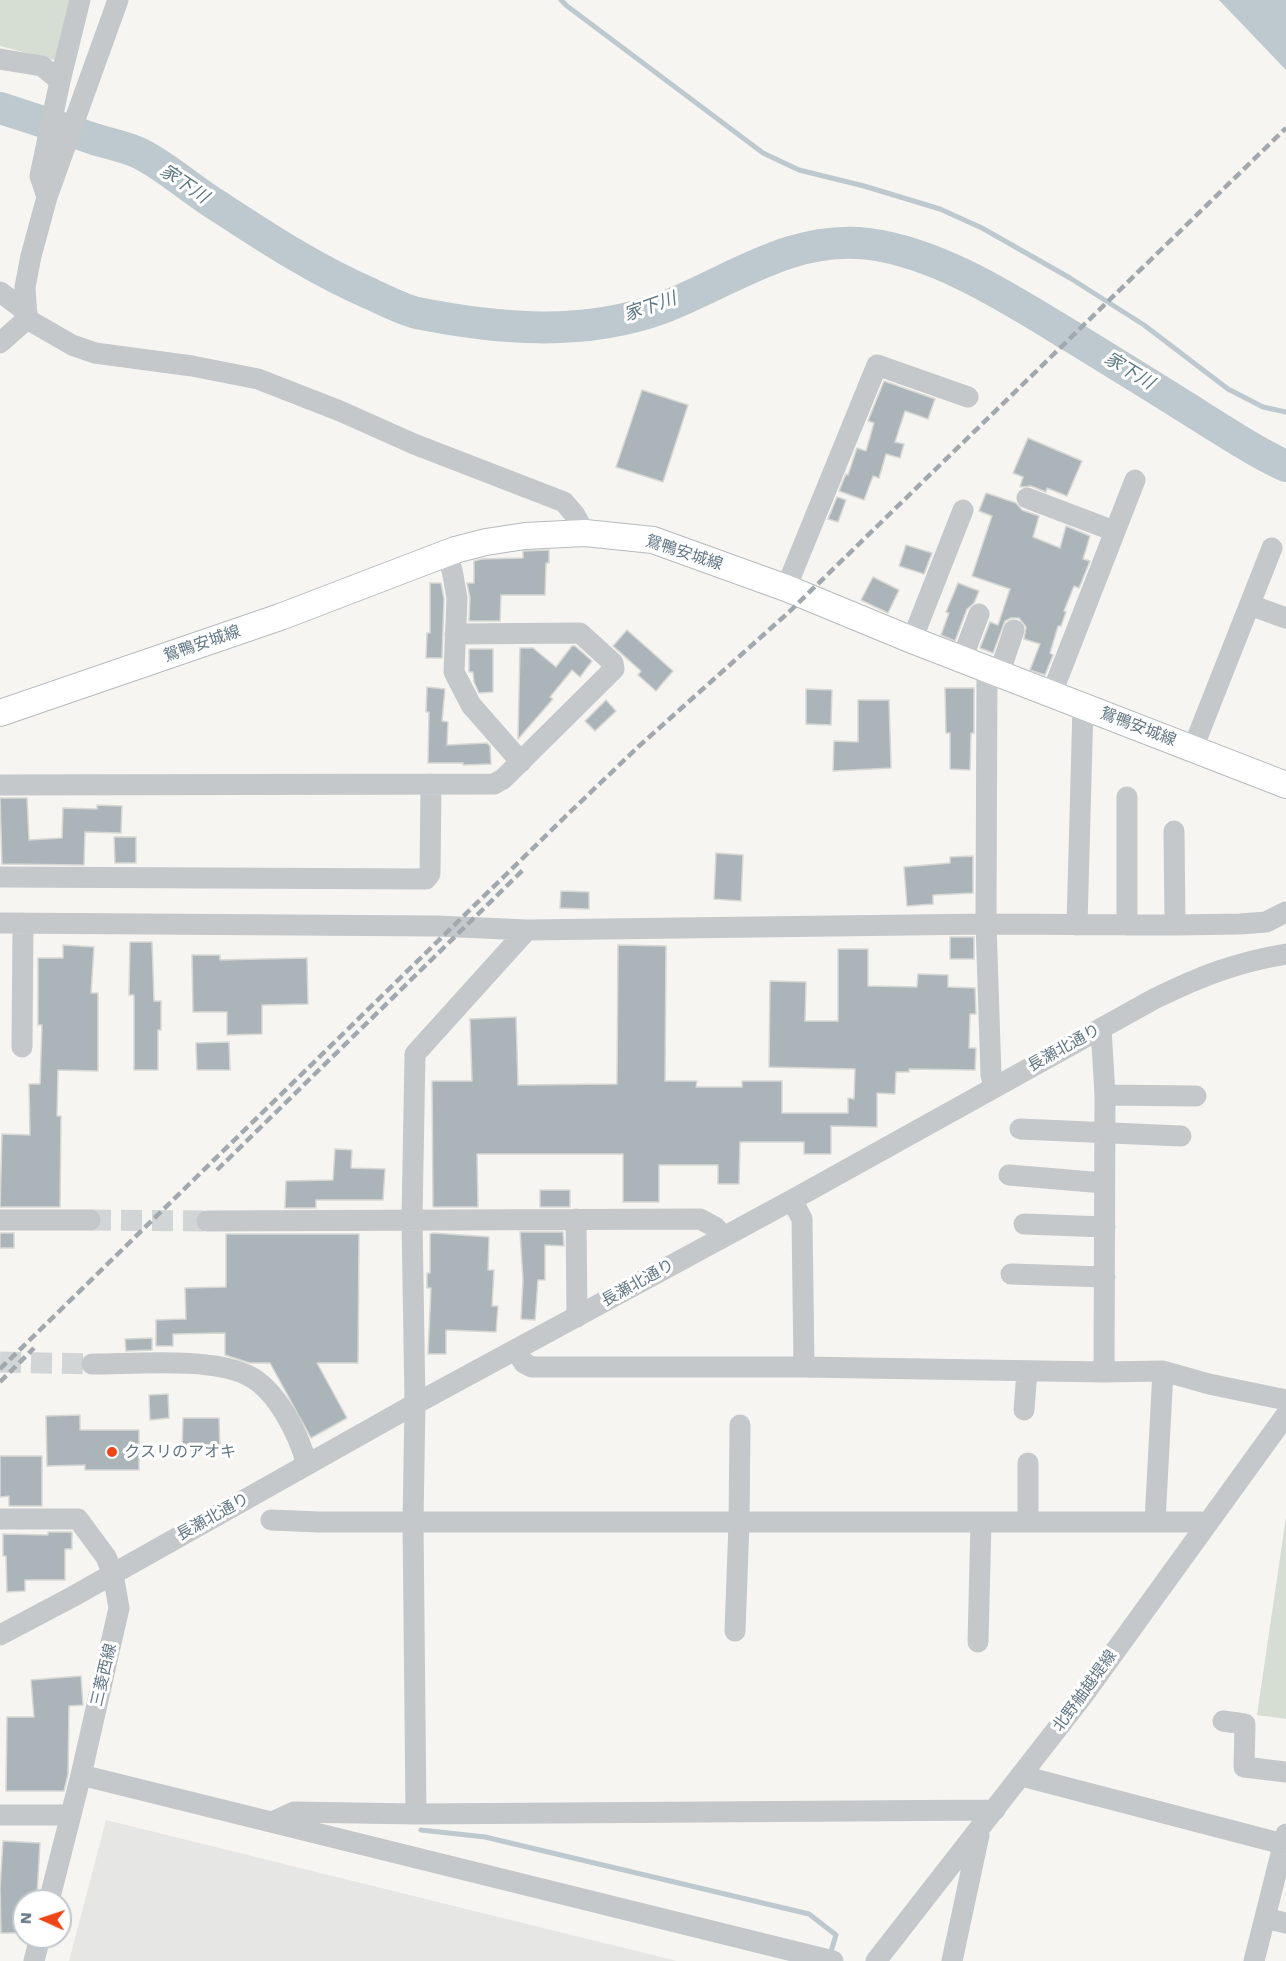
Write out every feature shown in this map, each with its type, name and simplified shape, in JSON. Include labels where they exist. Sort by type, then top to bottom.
[{"type":"main road","name":"鴛鴨安城線","points":[[0,713],[280,617],[445,554],[486,542],[525,536],[585,533],[652,540],[786,588],[912,640],[1286,784]]},
{"type":"street","points":[[47,197],[40,176],[80,0]]},
{"type":"street","points":[[0,343],[27,316],[25,287],[47,197],[118,0]]},
{"type":"street","points":[[0,59],[42,66],[60,81]]},
{"type":"street","points":[[0,292],[27,316],[72,345],[95,353],[192,366],[258,379],[330,407],[414,444],[564,502],[575,515],[585,533]]},
{"type":"street","points":[[786,588],[877,364],[968,397]]},
{"type":"street","points":[[1052,693],[1135,480]]},
{"type":"street","points":[[1028,498],[1114,531]]},
{"type":"street","points":[[912,640],[963,510]]},
{"type":"street","points":[[1193,748],[1272,548]]},
{"type":"street","points":[[445,554],[452,570],[457,598],[454,672],[471,705],[520,762]]},
{"type":"street","points":[[1250,605],[1286,618]]},
{"type":"street","points":[[962,659],[979,614]]},
{"type":"street","points":[[994,1086],[991,1075],[986,924],[993,671],[1014,630]]},
{"type":"street","points":[[0,785],[494,784],[503,779],[614,669],[613,663],[580,633],[455,634]]},
{"type":"street","points":[[1077,925],[1083,706]]},
{"type":"street","points":[[0,877],[426,879],[430,874],[431,784]]},
{"type":"street","points":[[1127,797],[1127,924]]},
{"type":"street","points":[[1174,831],[1175,925]]},
{"type":"street","points":[[0,923],[437,926],[527,930],[986,924],[1175,925],[1266,921],[1286,912]]},
{"type":"street","points":[[22,1047],[23,923]]},
{"type":"street","points":[[416,1814],[412,1219],[415,1054],[527,930]]},
{"type":"street","name":"長瀬北通り","points":[[0,1635],[415,1404],[792,1200],[1101,1028],[1200,976],[1251,961],[1286,954]]},
{"type":"street","points":[[1101,1028],[1105,1095],[1104,1372]]},
{"type":"street","points":[[1105,1095],[1196,1096]]},
{"type":"street","points":[[1020,1129],[1181,1136]]},
{"type":"street","points":[[1009,1175],[1104,1183]]},
{"type":"street","points":[[792,1200],[802,1219],[804,1367]]},
{"type":"street","points":[[207,1221],[700,1219],[715,1227],[723,1236]]},
{"type":"street","points":[[0,1220],[90,1220]]},
{"type":"street","points":[[576,1220],[577,1317]]},
{"type":"street","points":[[1024,1224],[1105,1227]]},
{"type":"street","points":[[1011,1274],[1105,1277]]},
{"type":"street","points":[[516,1351],[524,1363],[532,1367],[1162,1371],[1209,1384],[1286,1400]]},
{"type":"street","points":[[92,1364],[206,1364],[247,1375],[270,1393],[294,1430],[307,1465]]},
{"type":"street","points":[[1024,1410],[1026,1371]]},
{"type":"street","points":[[1155,1522],[1162,1371]]},
{"type":"street","name":"北野舳越堤線","points":[[876,1961],[1022,1776],[1286,1415]]},
{"type":"street","points":[[735,1631],[740,1425]]},
{"type":"street","points":[[1028,1463],[1028,1521]]},
{"type":"street","name":"三菱西線","points":[[0,1520],[78,1519],[106,1557],[113,1574],[119,1608],[52,1889]]},
{"type":"street","points":[[271,1520],[319,1522],[1209,1522]]},
{"type":"street","points":[[978,1642],[981,1522]]},
{"type":"street","points":[[1223,1721],[1245,1724],[1244,1767],[1286,1772]]},
{"type":"street","points":[[81,1775],[833,1961]]},
{"type":"street","points":[[1022,1776],[1285,1839],[1254,1961]]},
{"type":"street","points":[[274,1821],[294,1812],[416,1814],[995,1810]]},
{"type":"street","points":[[0,1815],[71,1815]]},
{"type":"street","points":[[952,1961],[980,1829]]},
{"type":"street","points":[[1265,1918],[1286,1923]]},
{"type":"shaded area","points":[[0,0],[83,0],[58,61],[0,46]]},
{"type":"shaded area","points":[[1219,0],[1286,0],[1286,70]]},
{"type":"shaded area","points":[[1286,1517],[1286,1719],[1257,1715]]},
{"type":"shaded area","points":[[106,1820],[677,1961],[69,1961]]},
{"type":"building","points":[[884,381],[935,399],[928,419],[905,411],[895,442],[904,444],[900,458],[886,454],[879,478],[873,476],[864,500],[839,491],[846,474],[848,475],[857,448],[866,451],[874,423],[868,421]]},
{"type":"building","points":[[642,390],[688,405],[663,482],[616,467]]},
{"type":"building","points":[[1028,438],[1082,461],[1067,496],[1047,488],[1046,492],[1031,486],[1020,487],[1023,477],[1013,473]]},
{"type":"building","points":[[986,493],[1016,503],[1022,510],[1039,516],[1033,537],[1060,548],[1066,526],[1090,536],[1083,559],[1090,561],[1079,588],[1074,586],[1061,626],[1058,626],[1050,653],[1053,655],[1045,675],[1030,670],[1040,644],[1024,639],[1026,627],[1019,618],[1005,621],[993,653],[980,648],[990,622],[998,625],[1010,589],[972,576],[992,516],[979,511]]},
{"type":"building","points":[[837,497],[846,500],[838,522],[828,519]]},
{"type":"building","points":[[906,545],[932,553],[924,574],[899,566]]},
{"type":"building","points":[[549,550],[549,563],[546,563],[545,595],[501,595],[500,621],[469,621],[470,598],[467,583],[474,583],[474,561],[523,558],[523,551]]},
{"type":"building","points":[[873,577],[899,590],[888,613],[861,600]]},
{"type":"building","points":[[430,583],[441,583],[444,599],[442,658],[426,658],[427,633],[430,633]]},
{"type":"building","points":[[958,583],[979,591],[974,603],[967,609],[955,641],[941,635],[949,613],[946,612]]},
{"type":"building","points":[[627,630],[673,671],[656,691],[638,675],[641,671],[613,646]]},
{"type":"building","points":[[572,646],[592,661],[580,677],[572,670],[550,697],[553,699],[518,739],[520,648],[533,648],[556,667]]},
{"type":"building","points":[[469,649],[493,649],[493,692],[479,693],[473,672],[469,672]]},
{"type":"building","points":[[427,687],[445,689],[442,721],[448,722],[447,745],[487,743],[490,746],[491,764],[428,763]]},
{"type":"building","points":[[945,688],[974,688],[974,733],[971,733],[970,770],[950,769],[950,733],[946,733]]},
{"type":"building","points":[[806,689],[832,690],[831,725],[806,724]]},
{"type":"building","points":[[606,700],[616,711],[595,731],[585,721]]},
{"type":"building","points":[[858,700],[889,700],[891,768],[833,771],[834,741],[858,742]]},
{"type":"building","points":[[0,798],[27,798],[29,840],[62,838],[63,808],[97,809],[97,805],[122,806],[121,833],[85,832],[84,865],[2,864]]},
{"type":"building","points":[[114,837],[136,837],[136,863],[115,863]]},
{"type":"building","points":[[716,853],[743,855],[741,901],[714,899]]},
{"type":"building","points":[[973,856],[973,893],[933,895],[933,904],[907,906],[904,867],[950,863],[950,857]]},
{"type":"building","points":[[561,891],[589,892],[589,909],[560,908]]},
{"type":"building","points":[[950,937],[974,937],[974,959],[950,959]]},
{"type":"building","points":[[130,942],[152,942],[154,1001],[161,1001],[158,1070],[134,1070],[134,995],[129,995]]},
{"type":"building","points":[[63,945],[94,947],[91,993],[98,993],[98,1071],[58,1070],[57,1116],[61,1116],[60,1207],[0,1207],[2,1134],[30,1135],[29,1084],[40,1084],[42,1025],[38,1025],[38,958],[63,958]]},
{"type":"building","points":[[618,945],[666,946],[665,1081],[697,1081],[696,1087],[742,1087],[742,1081],[782,1081],[782,1113],[848,1113],[848,1098],[854,1099],[855,1069],[769,1067],[770,981],[806,982],[805,1021],[838,1021],[838,949],[868,949],[868,986],[917,987],[918,974],[948,975],[948,987],[975,988],[976,1014],[970,1014],[969,1048],[976,1048],[975,1070],[909,1069],[909,1072],[896,1072],[895,1094],[877,1093],[877,1127],[831,1126],[831,1154],[804,1154],[804,1142],[740,1142],[739,1184],[718,1184],[718,1165],[659,1165],[659,1202],[623,1202],[623,1154],[477,1154],[478,1207],[433,1207],[432,1081],[472,1081],[470,1019],[516,1017],[518,1085],[617,1084]]},
{"type":"building","points":[[192,955],[220,955],[220,960],[307,958],[308,1004],[262,1005],[262,1034],[227,1035],[227,1012],[193,1012]]},
{"type":"building","points":[[229,1042],[230,1070],[197,1070],[196,1043]]},
{"type":"building","points":[[335,1149],[352,1150],[351,1168],[385,1169],[383,1200],[316,1200],[316,1208],[285,1208],[286,1181],[333,1180]]},
{"type":"building","points":[[540,1190],[570,1190],[570,1207],[540,1207]]},
{"type":"building","points":[[520,1232],[563,1232],[564,1246],[545,1245],[545,1280],[538,1280],[535,1320],[521,1319],[523,1280]]},
{"type":"building","points":[[0,1233],[14,1233],[14,1248],[0,1248]]},
{"type":"building","points":[[226,1234],[359,1234],[358,1363],[317,1363],[347,1418],[311,1438],[270,1363],[250,1363],[225,1355],[225,1333],[173,1334],[173,1346],[156,1346],[156,1320],[186,1319],[185,1288],[226,1287]]},
{"type":"building","points":[[430,1234],[489,1237],[488,1270],[494,1270],[492,1306],[498,1306],[496,1332],[446,1330],[446,1354],[428,1354],[431,1288],[427,1288],[427,1273],[430,1273]]},
{"type":"building","points":[[152,1338],[152,1350],[126,1351],[125,1339]]},
{"type":"building","points":[[168,1394],[169,1418],[150,1420],[149,1395]]},
{"type":"building","points":[[80,1415],[80,1430],[139,1430],[139,1470],[85,1470],[85,1465],[47,1466],[46,1416]]},
{"type":"building","points":[[183,1418],[219,1418],[220,1449],[182,1450]]},
{"type":"building","points":[[0,1456],[42,1456],[42,1506],[9,1506],[9,1496],[0,1497]]},
{"type":"building","points":[[48,1532],[72,1532],[72,1549],[65,1549],[65,1580],[25,1580],[25,1591],[7,1592],[3,1534],[48,1535]]},
{"type":"building","points":[[81,1676],[83,1705],[69,1706],[68,1774],[64,1791],[6,1791],[7,1717],[34,1717],[31,1680]]},
{"type":"building","points":[[3,1841],[40,1843],[37,1889],[12,1889],[12,1933],[1,1933],[0,1889]]},
{"type":"waterway","points":[[561,0],[763,153],[799,170],[864,186],[940,209],[982,228],[1070,278],[1144,325],[1228,389],[1263,407],[1286,412]]},
{"type":"waterway","name":"家下川","points":[[0,108],[141,154],[255,230],[331,275],[405,309],[447,319],[540,327],[571,327],[602,323],[662,308],[762,263],[814,246],[841,243],[869,244],[896,249],[949,268],[1001,294],[1245,444],[1286,466]]},
{"type":"waterway","points":[[421,1830],[485,1837],[809,1914],[836,1935],[830,1955]]},
{"type":"tunnel","points":[[90,1220],[207,1221]]},
{"type":"tunnel","points":[[0,1362],[92,1364]]},
{"type":"railway","points":[[0,1369],[569,813],[638,747],[789,612],[1286,128]]},
{"type":"railway","points":[[217,1170],[525,868]]},
{"type":"railway","points":[[0,1382],[34,1348]]},
{"type":"place","name":"クスリのアオキ","points":[[112,1452]]}]
